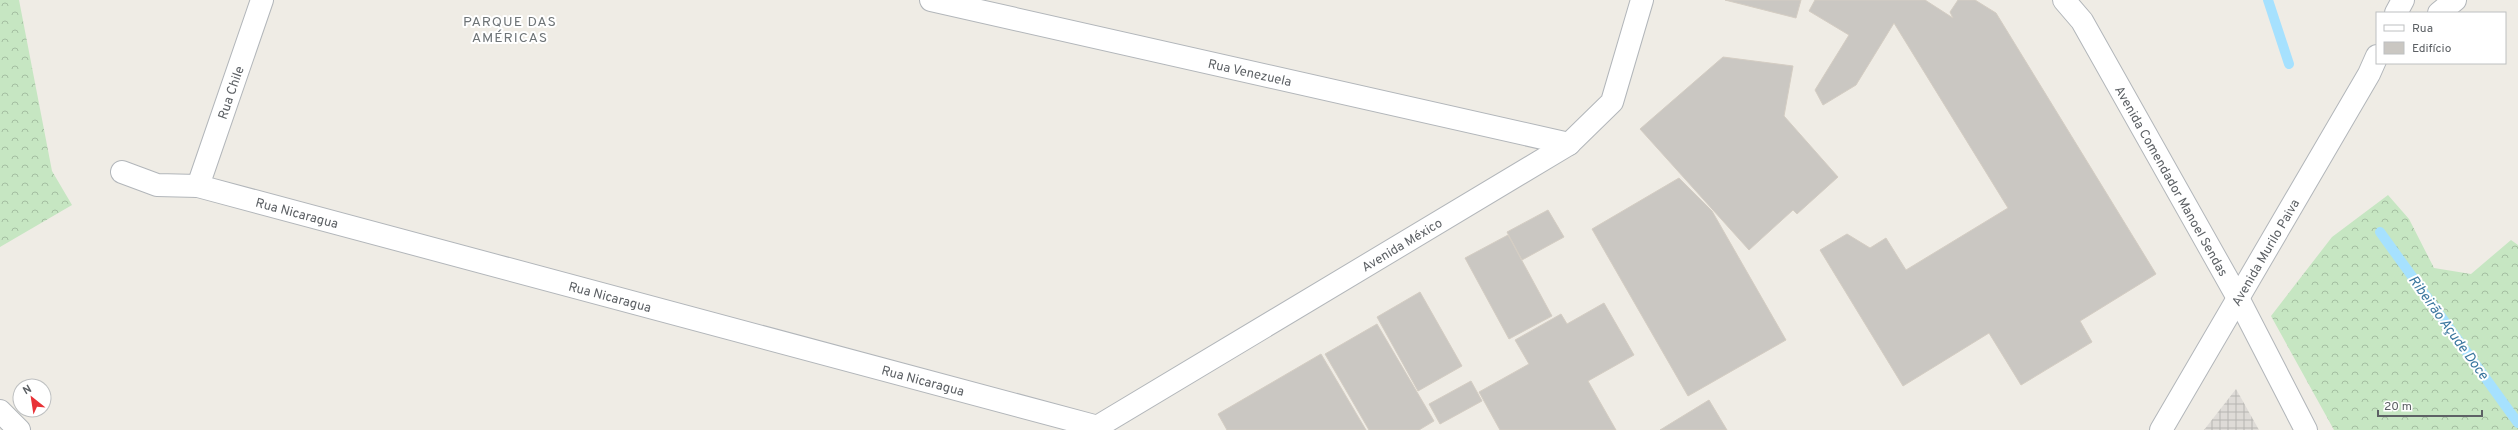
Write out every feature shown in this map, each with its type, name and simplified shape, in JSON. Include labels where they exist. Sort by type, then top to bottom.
[{"type":"street","name":"Rua Chile","points":[[198,186],[262,0]]},
{"type":"street","name":"Rua Venezuela","points":[[931,0],[1569,144]]},
{"type":"street","name":"Avenida México","points":[[1096,429],[1569,144],[1612,102],[1642,0]]},
{"type":"street","name":"Avenida Comendador Manoel Sendas","points":[[2064,0],[2082,21],[2238,298],[2306,430]]},
{"type":"street","points":[[2397,12],[2403,0]]},
{"type":"street","points":[[2440,12],[2455,0]]},
{"type":"street","name":"Avenida Murilo Paiva","points":[[2161,430],[2376,65]]},
{"type":"street","name":"Rua Nicaragua","points":[[122,172],[157,185],[198,186],[1096,429]]},
{"type":"street","points":[[0,411],[19,430]]},
{"type":"shaded area","points":[[2236,389],[2259,430],[2204,430]]},
{"type":"green space","points":[[0,0],[19,0],[52,171],[72,205],[0,247]]},
{"type":"green space","points":[[2388,195],[2409,219],[2434,268],[2471,274],[2511,240],[2518,245],[2518,430],[2334,430],[2271,316],[2332,237]]},
{"type":"building","points":[[1725,0],[1801,0],[1796,18]]},
{"type":"building","points":[[1815,0],[1925,0],[1953,18],[1950,12],[1958,0],[1975,0],[1996,13],[2156,274],[2080,321],[2092,342],[2021,385],[1989,333],[1903,386],[1820,250],[1847,234],[1870,248],[1886,238],[1906,270],[2008,208],[1894,23],[1856,85],[1823,105],[1815,90],[1849,35],[1809,11]]},
{"type":"building","points":[[1723,57],[1793,66],[1784,116],[1838,177],[1797,214],[1793,210],[1749,250],[1640,129]]},
{"type":"building","points":[[1679,178],[1712,211],[1786,340],[1688,396],[1592,229]]},
{"type":"building","points":[[1548,210],[1564,237],[1522,260],[1507,232]]},
{"type":"building","points":[[1508,235],[1552,316],[1509,339],[1465,258]]},
{"type":"building","points":[[1420,292],[1462,366],[1418,391],[1377,317]]},
{"type":"building","points":[[1604,303],[1634,355],[1588,381],[1616,430],[1500,430],[1479,392],[1529,364],[1515,340],[1561,314],[1567,324]]},
{"type":"building","points":[[1377,324],[1434,421],[1419,430],[1369,430],[1325,354]]},
{"type":"building","points":[[1321,354],[1366,430],[1227,430],[1218,414]]},
{"type":"building","points":[[1471,381],[1482,401],[1440,424],[1429,404]]},
{"type":"building","points":[[1709,400],[1727,430],[1660,430]]},
{"type":"waterway","name":"Ribeirão Açude Doce","points":[[2268,0],[2289,64]]},
{"type":"waterway","name":"Ribeirão Açude Doce","points":[[2380,232],[2518,423]]},
{"type":"district","name":"PARQUE DAS AMÉRICAS","points":[[510,30]]}]
